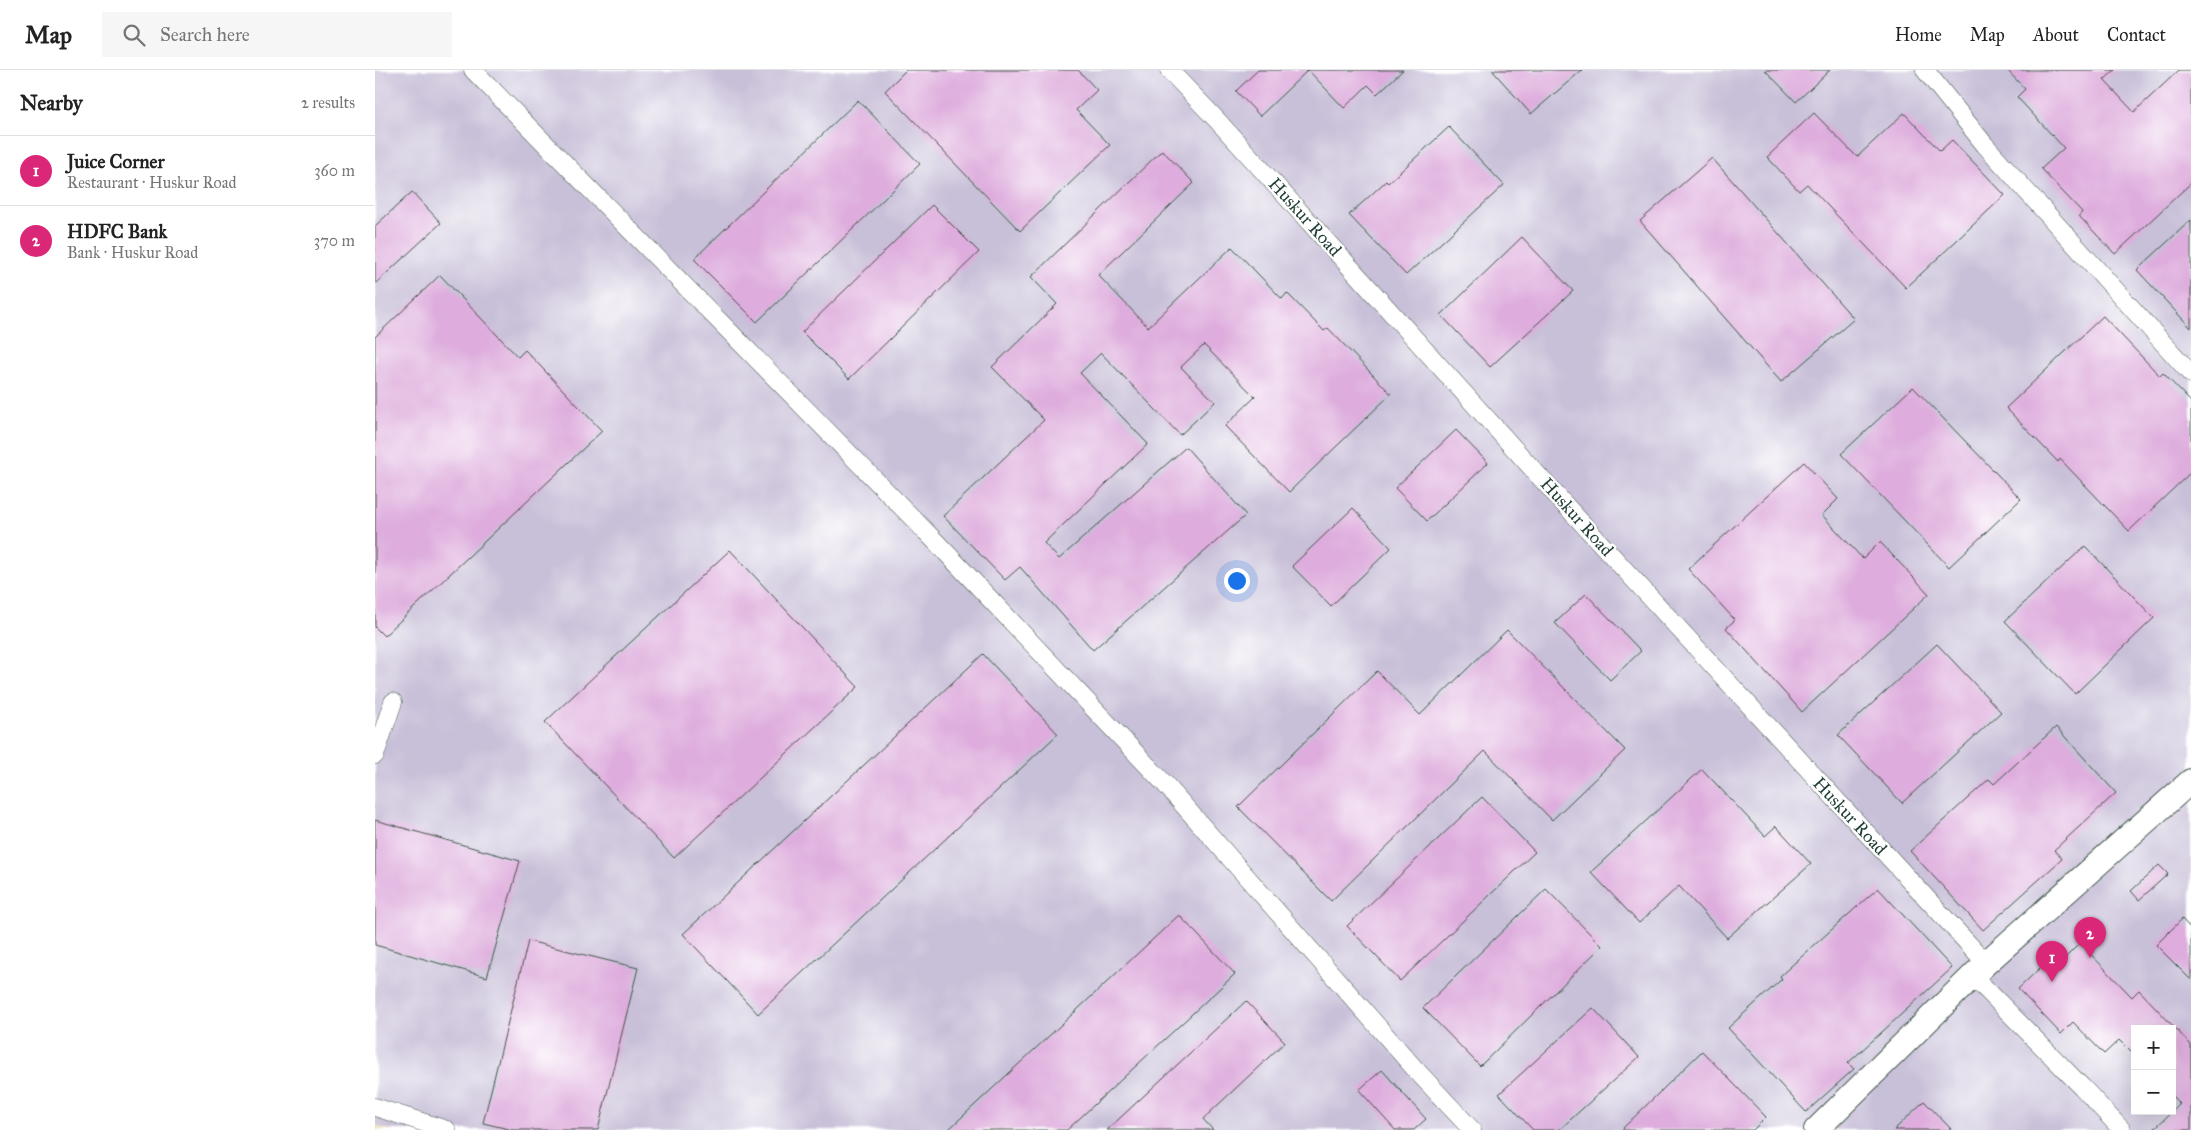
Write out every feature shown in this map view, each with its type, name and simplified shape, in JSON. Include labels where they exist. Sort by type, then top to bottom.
[{"type":"street","points":[[473,70],[939,545],[1165,784],[1416,1070],[1472,1130]]},
{"type":"street","name":"Huskur Road","points":[[1169,70],[1223,126],[1551,489],[2122,1130]]},
{"type":"street","points":[[1925,70],[1985,145],[2191,374]]},
{"type":"street","points":[[375,755],[393,702]]},
{"type":"street","points":[[1816,1130],[1979,970],[2191,781]]},
{"type":"street","points":[[375,1107],[447,1130]]},
{"type":"shaded area","points":[[375,70],[2191,70],[2191,1130],[391,1130],[375,1125]]},
{"type":"building","points":[[906,70],[1078,70],[1097,90],[1076,110],[1110,145],[1020,231],[885,91]]},
{"type":"building","points":[[1258,70],[1308,70],[1260,116],[1236,91]]},
{"type":"building","points":[[1308,70],[1403,70],[1377,94],[1368,85],[1344,108]]},
{"type":"building","points":[[1492,70],[1582,70],[1531,114]]},
{"type":"building","points":[[1765,70],[1830,70],[1796,102]]},
{"type":"building","points":[[2007,70],[2115,70],[2104,80],[2134,112],[2179,70],[2191,70],[2191,183],[2115,254],[2079,216],[2082,212],[2041,169],[2064,148],[2017,97],[2025,89]]},
{"type":"building","points":[[858,100],[920,164],[757,322],[694,259]]},
{"type":"building","points":[[1814,113],[1857,157],[1904,113],[1940,151],[1952,140],[2005,195],[1906,288],[1807,184],[1799,191],[1767,157]]},
{"type":"building","points":[[1449,127],[1504,185],[1406,275],[1349,215],[1386,181],[1388,183]]},
{"type":"building","points":[[1162,150],[1194,183],[1098,275],[1148,327],[1232,247],[1282,299],[1287,293],[1324,331],[1328,328],[1391,394],[1289,492],[1225,426],[1255,397],[1204,345],[1181,367],[1215,402],[1180,435],[1101,353],[1080,373],[1148,444],[1044,543],[1059,559],[1186,447],[1246,515],[1093,650],[1020,567],[1005,580],[943,516],[1044,420],[992,367],[1057,304],[1031,277]]},
{"type":"building","points":[[1712,158],[1854,319],[1781,382],[1640,221]]},
{"type":"building","points":[[412,192],[441,223],[375,284],[375,226]]},
{"type":"building","points":[[932,205],[979,252],[849,379],[802,332]]},
{"type":"building","points":[[2191,220],[2191,328],[2137,270]]},
{"type":"building","points":[[1522,237],[1573,291],[1490,367],[1441,315]]},
{"type":"building","points":[[440,275],[518,357],[525,350],[602,431],[384,636],[375,627],[375,337]]},
{"type":"building","points":[[2103,316],[2160,376],[2163,373],[2191,402],[2191,472],[2129,531],[2060,459],[2058,462],[2006,408]]},
{"type":"building","points":[[1913,387],[2021,499],[1949,567],[1841,454]]},
{"type":"building","points":[[1456,430],[1488,463],[1427,521],[1395,488]]},
{"type":"building","points":[[1804,462],[1838,499],[1822,515],[1863,559],[1880,542],[1929,594],[1802,712],[1726,628],[1735,620],[1688,569]]},
{"type":"building","points":[[1353,508],[1391,548],[1331,606],[1292,566]]},
{"type":"building","points":[[2085,546],[2154,618],[2075,694],[2005,621]]},
{"type":"building","points":[[730,550],[858,687],[674,858],[545,722]]},
{"type":"building","points":[[1586,594],[1641,651],[1610,680],[1555,623]]},
{"type":"building","points":[[1507,630],[1625,750],[1552,820],[1485,751],[1331,901],[1238,807],[1377,671],[1420,715]]},
{"type":"building","points":[[1937,644],[2001,712],[1902,803],[1838,735]]},
{"type":"building","points":[[983,654],[1058,734],[758,1014],[683,934]]},
{"type":"building","points":[[2056,727],[2116,793],[2054,850],[2062,859],[1983,930],[1910,851],[1989,779],[1994,784]]},
{"type":"building","points":[[1702,769],[1765,836],[1776,826],[1811,864],[1727,938],[1679,886],[1639,923],[1591,872]]},
{"type":"building","points":[[1482,797],[1535,852],[1400,981],[1347,926]]},
{"type":"building","points":[[375,820],[520,861],[487,977],[375,945]]},
{"type":"building","points":[[2159,865],[2168,874],[2139,900],[2131,891]]},
{"type":"building","points":[[1878,888],[1952,968],[1848,1063],[1854,1069],[1806,1112],[1728,1028],[1782,979],[1780,976]]},
{"type":"building","points":[[1546,889],[1602,946],[1480,1066],[1423,1008]]},
{"type":"building","points":[[1179,915],[1235,974],[1067,1130],[948,1130]]},
{"type":"building","points":[[2182,919],[2191,929],[2191,980],[2156,945]]},
{"type":"building","points":[[528,941],[638,968],[598,1130],[513,1130],[483,1123]]},
{"type":"building","points":[[2080,943],[2132,997],[2139,990],[2172,1025],[2131,1025],[2131,1052],[2119,1040],[2104,1054],[2073,1022],[2061,1034],[2018,989],[2043,965],[2051,972]]},
{"type":"building","points":[[1246,1001],[1285,1042],[1203,1119],[1213,1130],[1107,1130]]},
{"type":"building","points":[[1593,1008],[1639,1057],[1559,1130],[1533,1130],[1499,1094]]},
{"type":"building","points":[[2176,1029],[2191,1045],[2191,1130],[2153,1130],[2169,1115],[2176,1115],[2176,1108],[2180,1104],[2176,1100]]},
{"type":"building","points":[[1702,1051],[1766,1117],[1753,1130],[1621,1130]]},
{"type":"building","points":[[1382,1070],[1426,1119],[1414,1130],[1395,1130],[1359,1090]]},
{"type":"building","points":[[1924,1101],[1952,1130],[1894,1130]]},
{"type":"place","name":"HDFC Bank","points":[[2090,958]]},
{"type":"place","name":"Juice Corner","points":[[2052,982]]}]
